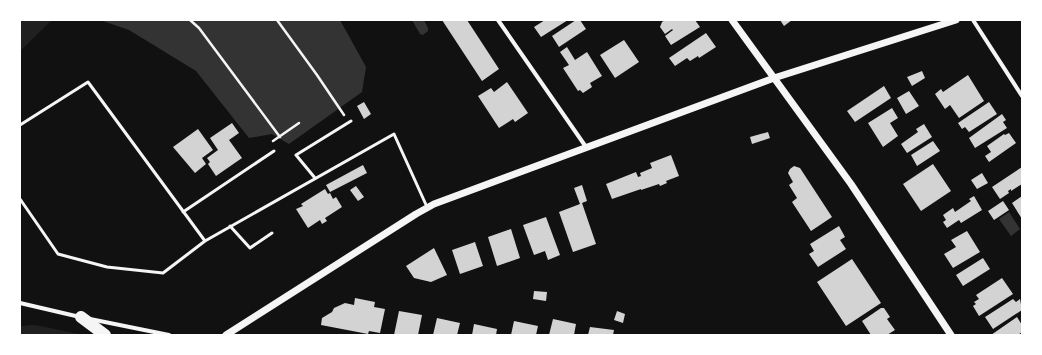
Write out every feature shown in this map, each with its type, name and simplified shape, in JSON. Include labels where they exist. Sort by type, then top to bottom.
[{"type":"highway","points":[[81,318],[105,335]]},
{"type":"street","points":[[498,20],[586,147]]},
{"type":"street","points":[[732,20],[855,190],[951,335]]},
{"type":"street","points":[[226,335],[427,207],[774,78],[956,20]]},
{"type":"street","points":[[972,20],[1022,96]]},
{"type":"street","points":[[20,303],[81,318],[169,335]]},
{"type":"lane","points":[[20,125],[88,82],[205,241]]},
{"type":"lane","points":[[315,178],[296,155],[351,121]]},
{"type":"lane","points":[[20,199],[58,254],[107,267],[163,273],[205,241],[394,134],[427,207]]},
{"type":"lane","points":[[183,212],[274,151]]},
{"type":"lane","points":[[230,226],[250,248],[272,233]]},
{"type":"path","points":[[190,20],[199,28],[280,136]]},
{"type":"path","points":[[277,20],[317,75],[344,116]]},
{"type":"path","points":[[273,141],[299,124]]},
{"type":"shaded area","points":[[20,20],[52,20],[20,51]]},
{"type":"shaded area","points":[[100,20],[340,20],[366,67],[362,92],[289,144],[272,134],[249,138],[196,71],[129,30]]},
{"type":"shaded area","points":[[412,20],[424,20],[428,31],[423,35],[420,34]]},
{"type":"shaded area","points":[[1009,212],[1020,229],[1011,236],[999,219]]},
{"type":"shaded area","points":[[30,325],[83,335],[20,335],[20,326]]},
{"type":"building","points":[[442,20],[467,20],[499,69],[482,81]]},
{"type":"building","points":[[545,20],[568,20],[541,37],[534,27]]},
{"type":"building","points":[[576,20],[580,20],[586,29],[559,47],[552,36]]},
{"type":"building","points":[[665,20],[695,20],[700,27],[671,45],[665,36],[673,30],[672,29],[665,34],[660,27],[662,22]]},
{"type":"building","points":[[780,20],[792,20],[784,26]]},
{"type":"building","points":[[706,33],[716,47],[699,58],[698,56],[690,61],[687,58],[675,66],[669,58]]},
{"type":"building","points":[[624,40],[639,62],[615,78],[600,55]]},
{"type":"building","points":[[567,47],[575,60],[587,52],[602,76],[590,83],[592,87],[583,93],[580,90],[578,91],[563,68],[569,65],[560,52]]},
{"type":"building","points":[[922,71],[925,78],[912,86],[907,77]]},
{"type":"building","points":[[968,75],[984,101],[959,118],[950,105],[945,109],[935,94],[941,89],[943,92]]},
{"type":"building","points":[[507,82],[528,113],[515,122],[513,119],[499,128],[478,96],[491,88],[494,92]]},
{"type":"building","points":[[884,86],[891,98],[855,122],[847,111]]},
{"type":"building","points":[[909,91],[919,106],[906,114],[897,98]]},
{"type":"building","points":[[364,102],[371,114],[364,119],[357,106]]},
{"type":"building","points":[[989,102],[997,114],[969,132],[965,127],[962,129],[958,123]]},
{"type":"building","points":[[892,108],[898,118],[890,123],[898,136],[883,147],[868,123]]},
{"type":"building","points":[[1002,114],[1006,120],[1003,122],[1007,128],[975,148],[969,138]]},
{"type":"building","points":[[232,123],[239,133],[229,140],[242,158],[216,176],[208,164],[210,162],[207,158],[218,150],[210,138]]},
{"type":"building","points":[[924,124],[932,137],[907,153],[901,144],[918,132],[916,129]]},
{"type":"building","points":[[198,129],[213,150],[202,158],[206,164],[195,173],[173,147]]},
{"type":"building","points":[[768,132],[770,138],[752,144],[750,137]]},
{"type":"building","points":[[1009,133],[1016,143],[989,162],[985,156],[991,152],[987,146],[1004,134]]},
{"type":"building","points":[[933,141],[940,151],[917,166],[911,155]]},
{"type":"building","points":[[671,155],[679,176],[666,181],[667,183],[660,186],[659,184],[612,199],[606,184],[636,172],[638,177],[641,176],[640,173],[652,168],[650,163]]},
{"type":"building","points":[[933,164],[951,191],[921,211],[903,184]]},
{"type":"building","points":[[363,165],[367,173],[330,192],[326,185]]},
{"type":"building","points":[[794,166],[800,168],[832,217],[811,231],[792,202],[797,198],[789,185],[793,182],[788,173]]},
{"type":"building","points":[[1022,167],[1022,184],[1011,191],[1011,189],[1008,191],[1009,193],[1000,199],[992,187]]},
{"type":"building","points":[[982,173],[988,183],[977,189],[971,180]]},
{"type":"building","points":[[582,185],[587,201],[582,203],[596,244],[573,252],[559,212],[580,204],[574,188]]},
{"type":"building","points":[[356,186],[364,197],[358,201],[350,190]]},
{"type":"building","points":[[325,189],[328,194],[330,193],[333,199],[336,197],[342,207],[325,218],[327,221],[322,224],[320,220],[308,228],[296,209],[303,206],[301,204]]},
{"type":"building","points":[[974,196],[982,210],[961,223],[959,220],[947,228],[943,222],[946,220],[943,215],[953,208],[955,212],[971,201],[969,199]]},
{"type":"building","points":[[1022,196],[1022,219],[1012,203]]},
{"type":"building","points":[[1003,201],[1009,210],[994,220],[988,211]]},
{"type":"building","points":[[546,217],[560,255],[548,260],[545,251],[534,255],[523,225]]},
{"type":"building","points":[[839,226],[845,237],[840,240],[846,249],[818,267],[809,254],[814,251],[810,244]]},
{"type":"building","points":[[511,229],[520,258],[497,266],[488,237]]},
{"type":"building","points":[[967,231],[980,252],[953,268],[944,254],[956,247],[951,240]]},
{"type":"building","points":[[475,242],[483,266],[460,274],[452,250]]},
{"type":"building","points":[[434,248],[447,275],[431,282],[414,278],[406,266]]},
{"type":"building","points":[[983,258],[990,269],[963,286],[956,275]]},
{"type":"building","points":[[852,259],[881,303],[846,326],[817,282]]},
{"type":"building","points":[[1002,278],[1013,294],[979,316],[973,306],[976,304],[974,302],[979,299],[976,295]]},
{"type":"building","points":[[534,291],[547,292],[546,301],[533,299]]},
{"type":"building","points":[[355,298],[375,302],[374,307],[385,309],[380,333],[369,331],[368,334],[321,325],[322,318],[332,312],[334,308],[345,303],[354,305]]},
{"type":"building","points":[[1013,299],[1016,302],[1020,299],[1022,310],[993,329],[985,317]]},
{"type":"building","points":[[881,308],[884,308],[890,317],[887,319],[895,330],[887,335],[871,335],[862,321]]},
{"type":"building","points":[[399,311],[422,315],[418,335],[394,335]]},
{"type":"building","points":[[617,311],[625,314],[623,323],[614,320]]},
{"type":"building","points":[[1017,317],[1022,325],[1022,332],[1018,335],[991,335]]},
{"type":"building","points":[[437,318],[460,323],[457,335],[433,335]]},
{"type":"building","points":[[553,319],[576,324],[574,335],[549,335]]},
{"type":"building","points":[[514,321],[538,326],[536,335],[511,335]]},
{"type":"building","points":[[474,324],[497,329],[496,335],[472,335]]},
{"type":"building","points":[[590,327],[614,330],[613,335],[588,335]]}]
